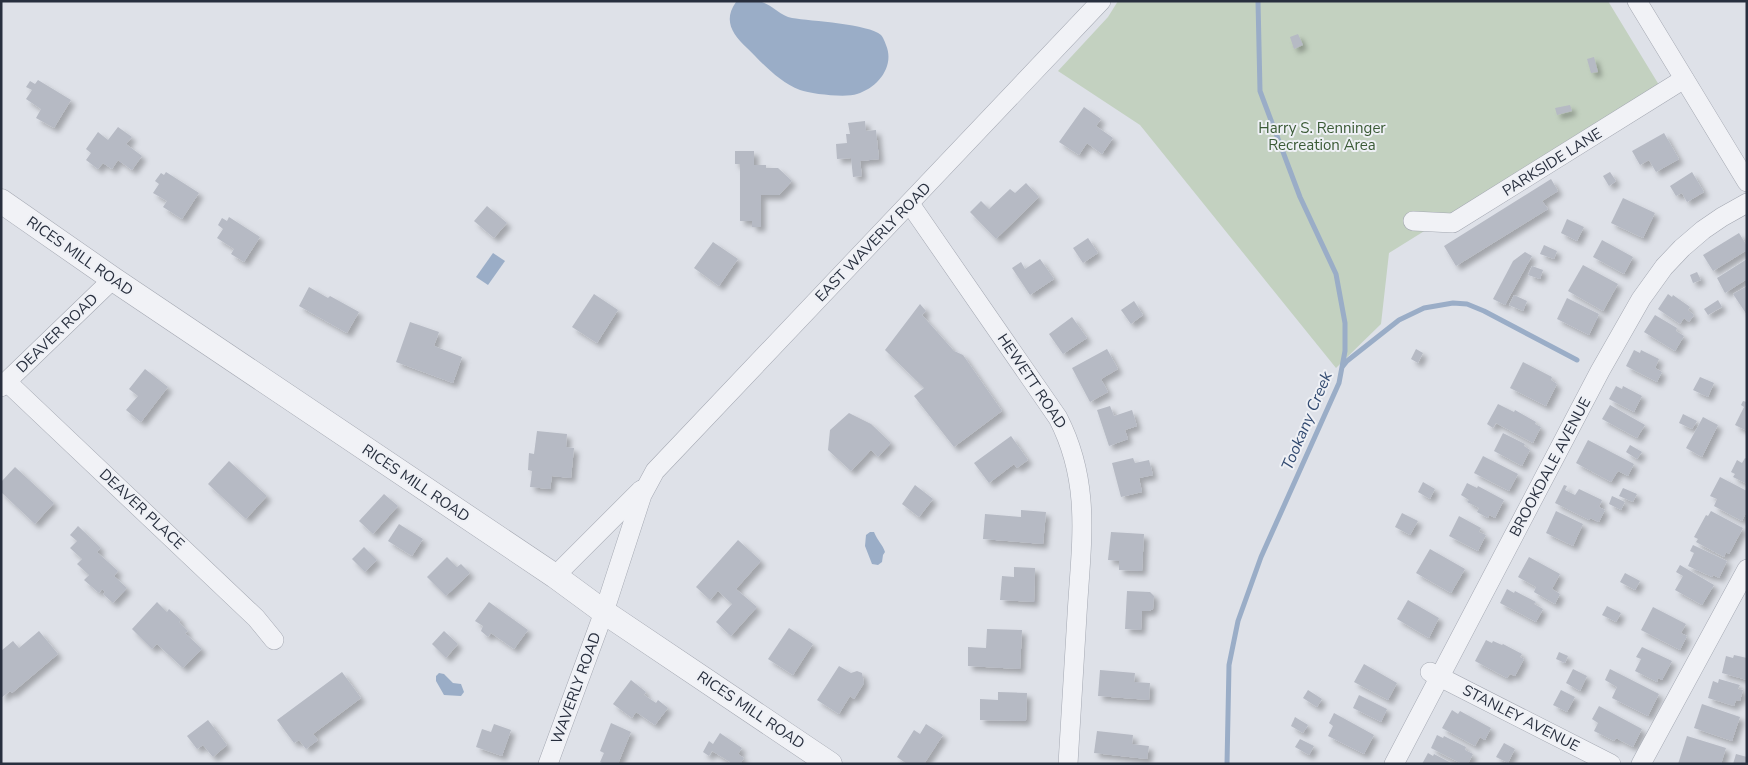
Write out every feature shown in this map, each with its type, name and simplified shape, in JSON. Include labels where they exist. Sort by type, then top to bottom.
[{"type":"street","name":"EAST WAVERLY ROAD","points":[[604,612],[642,495],[663,462],[1101,1]]},
{"type":"street","points":[[1637,1],[1747,182]]},
{"type":"street","name":"PARKSIDE LANE","points":[[1413,220],[1453,224],[1684,79]]},
{"type":"street","name":"RICES MILL ROAD","points":[[1,201],[830,764]]},
{"type":"street","name":"BROOKDALE AVENUE","points":[[1394,764],[1435,674],[1641,299],[1664,267],[1682,248],[1703,230],[1747,203]]},
{"type":"street","name":"HEWETT ROAD","points":[[910,204],[1058,418],[1073,451],[1078,471],[1083,516],[1068,764]]},
{"type":"street","name":"DEAVER ROAD","points":[[4,384],[114,279]]},
{"type":"street","name":"DEAVER PLACE","points":[[4,384],[256,618],[274,640]]},
{"type":"street","name":"EAST WAVERLY ROAD","points":[[555,576],[648,484]]},
{"type":"street","points":[[1641,764],[1747,569]]},
{"type":"street","name":"WAVERLY ROAD","points":[[548,764],[604,612]]},
{"type":"street","name":"STANLEY AVENUE","points":[[1435,674],[1611,764]]},
{"type":"green space","name":"Harry S. Renninger Recreation Area","points":[[1118,1],[1608,1],[1659,85],[1389,253],[1381,324],[1336,368],[1140,125],[1058,71],[1108,17]]},
{"type":"water","points":[[758,1],[767,4],[788,17],[875,31],[881,35],[888,53],[888,61],[883,75],[872,87],[852,95],[837,96],[812,93],[792,87],[765,66],[742,43],[731,26],[730,15],[736,2]]},
{"type":"water","points":[[493,253],[505,261],[488,285],[476,277]]},
{"type":"water","points":[[874,532],[885,552],[882,562],[878,565],[872,564],[865,546],[866,535]]},
{"type":"water","points":[[439,673],[444,674],[453,683],[461,684],[464,692],[461,696],[444,695],[436,681],[436,676]]},
{"type":"building","points":[[1298,34],[1303,45],[1294,49],[1290,37]]},
{"type":"building","points":[[1594,57],[1598,72],[1591,73],[1587,59]]},
{"type":"building","points":[[38,80],[71,100],[54,128],[36,118],[41,109],[26,99],[32,90],[26,87],[30,81],[35,84]]},
{"type":"building","points":[[1570,105],[1572,111],[1557,115],[1555,108]]},
{"type":"building","points":[[1084,107],[1101,119],[1096,126],[1113,138],[1102,154],[1087,143],[1079,155],[1059,142]]},
{"type":"building","points":[[865,121],[866,131],[876,130],[879,159],[860,161],[862,176],[853,177],[851,158],[837,159],[836,144],[847,143],[846,134],[850,134],[848,123]]},
{"type":"building","points":[[118,127],[132,137],[126,144],[142,156],[132,170],[118,160],[112,169],[103,163],[98,169],[86,160],[91,153],[86,149],[98,132],[108,140]]},
{"type":"building","points":[[1664,133],[1679,159],[1656,172],[1649,160],[1640,165],[1632,151]]},
{"type":"building","points":[[735,151],[754,151],[754,165],[778,168],[792,181],[779,195],[761,195],[761,227],[752,227],[752,221],[740,221],[740,164],[735,164]]},
{"type":"building","points":[[166,172],[199,193],[182,219],[163,207],[167,201],[153,193],[159,184],[155,181],[161,173],[164,175]]},
{"type":"building","points":[[1610,172],[1616,181],[1609,186],[1603,176]]},
{"type":"building","points":[[1692,172],[1704,192],[1687,202],[1682,193],[1676,196],[1670,186]]},
{"type":"building","points":[[1551,179],[1558,191],[1542,201],[1548,209],[1456,266],[1444,246]]},
{"type":"building","points":[[1026,183],[1039,197],[996,239],[970,212],[981,201],[989,209],[1010,189],[1015,193]]},
{"type":"building","points":[[1623,198],[1655,213],[1643,238],[1611,223]]},
{"type":"building","points":[[487,206],[507,223],[494,238],[474,221]]},
{"type":"building","points":[[229,217],[260,237],[244,262],[231,254],[234,249],[217,238],[223,229],[218,225],[222,218],[227,221]]},
{"type":"building","points":[[1567,219],[1584,227],[1577,241],[1561,233]]},
{"type":"building","points":[[1739,233],[1747,246],[1747,250],[1713,271],[1703,255]]},
{"type":"building","points":[[1088,238],[1098,253],[1083,263],[1073,248]]},
{"type":"building","points":[[1602,240],[1633,257],[1624,274],[1593,257]]},
{"type":"building","points":[[713,242],[738,259],[719,286],[694,268]]},
{"type":"building","points":[[1544,245],[1557,251],[1554,259],[1540,254]]},
{"type":"building","points":[[1525,252],[1532,256],[1505,305],[1493,299],[1513,261]]},
{"type":"building","points":[[1040,259],[1054,279],[1030,295],[1012,268],[1021,262],[1025,269]]},
{"type":"building","points":[[1747,259],[1747,279],[1725,293],[1717,278]]},
{"type":"building","points":[[1583,265],[1618,284],[1603,311],[1568,291]]},
{"type":"building","points":[[1532,266],[1543,270],[1540,279],[1528,275]]},
{"type":"building","points":[[1697,272],[1701,280],[1693,283],[1690,275]]},
{"type":"building","points":[[1747,286],[1747,315],[1733,294]]},
{"type":"building","points":[[309,287],[359,312],[347,333],[299,306]]},
{"type":"building","points":[[594,294],[618,310],[597,343],[572,327]]},
{"type":"building","points":[[1668,294],[1672,297],[1673,295],[1690,307],[1688,310],[1694,315],[1689,322],[1684,318],[1680,324],[1658,309]]},
{"type":"building","points":[[1514,295],[1527,301],[1523,311],[1509,305]]},
{"type":"building","points":[[1567,298],[1599,314],[1589,335],[1557,319]]},
{"type":"building","points":[[1718,300],[1722,307],[1708,315],[1704,309]]},
{"type":"building","points":[[1134,301],[1143,315],[1131,324],[1121,310]]},
{"type":"building","points":[[920,304],[926,311],[922,315],[954,351],[963,355],[1002,411],[954,447],[914,396],[924,388],[885,350]]},
{"type":"building","points":[[1655,315],[1677,328],[1676,331],[1684,336],[1675,351],[1644,332]]},
{"type":"building","points":[[1072,317],[1087,338],[1063,354],[1049,334]]},
{"type":"building","points":[[410,322],[439,332],[434,346],[462,357],[453,383],[396,362]]},
{"type":"building","points":[[1107,349],[1118,369],[1101,379],[1108,392],[1090,402],[1072,368]]},
{"type":"building","points":[[1416,349],[1423,353],[1418,363],[1411,359]]},
{"type":"building","points":[[1634,350],[1640,353],[1641,350],[1659,359],[1655,368],[1662,372],[1657,382],[1626,366]]},
{"type":"building","points":[[1523,362],[1552,377],[1551,380],[1557,384],[1546,406],[1510,388]]},
{"type":"building","points":[[145,369],[168,387],[141,422],[126,410],[138,396],[129,389]]},
{"type":"building","points":[[1700,377],[1714,383],[1708,397],[1693,390]]},
{"type":"building","points":[[1616,386],[1622,389],[1623,386],[1642,396],[1634,412],[1609,399]]},
{"type":"building","points":[[1743,401],[1747,402],[1747,431],[1735,425],[1744,407],[1741,405]]},
{"type":"building","points":[[1498,404],[1514,412],[1515,410],[1541,427],[1533,443],[1496,423],[1493,428],[1487,424]]},
{"type":"building","points":[[1610,405],[1645,425],[1637,438],[1602,419]]},
{"type":"building","points":[[1110,406],[1114,416],[1132,410],[1137,426],[1125,430],[1128,439],[1109,446],[1097,410]]},
{"type":"building","points":[[849,413],[871,424],[891,443],[878,457],[871,450],[851,471],[828,450],[830,430]]},
{"type":"building","points":[[1683,414],[1697,421],[1692,429],[1679,423]]},
{"type":"building","points":[[1703,417],[1718,425],[1702,457],[1686,448]]},
{"type":"building","points":[[537,431],[567,434],[566,447],[574,448],[571,478],[552,476],[550,489],[530,487],[532,471],[528,470],[529,453],[534,454]]},
{"type":"building","points":[[1503,433],[1525,444],[1524,446],[1530,450],[1522,466],[1494,451]]},
{"type":"building","points":[[1011,436],[1028,460],[1017,468],[1014,464],[989,483],[974,463]]},
{"type":"building","points":[[1588,440],[1634,464],[1628,476],[1618,471],[1611,482],[1576,463]]},
{"type":"building","points":[[1630,445],[1642,452],[1637,459],[1626,452]]},
{"type":"building","points":[[1483,456],[1518,474],[1509,491],[1474,473]]},
{"type":"building","points":[[1133,458],[1135,463],[1149,460],[1153,475],[1139,478],[1142,492],[1121,497],[1112,463]]},
{"type":"building","points":[[1745,458],[1747,459],[1747,484],[1733,477],[1735,474],[1731,472],[1737,460],[1742,463]]},
{"type":"building","points":[[229,461],[267,496],[246,519],[208,484]]},
{"type":"building","points":[[15,467],[54,503],[35,524],[1,492],[1,482]]},
{"type":"building","points":[[1720,477],[1747,491],[1747,511],[1742,521],[1714,506],[1717,499],[1710,496]]},
{"type":"building","points":[[1423,482],[1435,489],[1430,499],[1418,492]]},
{"type":"building","points":[[1467,483],[1477,488],[1478,486],[1504,500],[1495,518],[1489,515],[1488,518],[1477,512],[1479,508],[1467,502],[1469,500],[1461,495]]},
{"type":"building","points":[[915,485],[933,499],[919,517],[902,504]]},
{"type":"building","points":[[1564,485],[1567,486],[1565,490],[1575,495],[1579,489],[1602,500],[1599,507],[1605,510],[1599,522],[1590,518],[1589,520],[1555,503]]},
{"type":"building","points":[[1623,488],[1637,494],[1633,502],[1619,496]]},
{"type":"building","points":[[384,494],[398,506],[373,534],[359,521]]},
{"type":"building","points":[[1612,496],[1625,502],[1621,510],[1609,504]]},
{"type":"building","points":[[1021,510],[1046,512],[1043,544],[983,539],[985,514],[1021,517]]},
{"type":"building","points":[[1556,511],[1583,524],[1573,546],[1546,533]]},
{"type":"building","points":[[1711,511],[1743,528],[1729,554],[1726,552],[1724,557],[1696,542],[1698,539],[1694,537],[1706,515],[1708,516]]},
{"type":"building","points":[[1402,513],[1418,521],[1410,535],[1395,527]]},
{"type":"building","points":[[1459,516],[1481,528],[1479,532],[1486,535],[1478,551],[1449,536]]},
{"type":"building","points":[[399,524],[423,539],[412,556],[388,541]]},
{"type":"building","points":[[78,526],[101,548],[97,552],[118,571],[114,576],[127,588],[113,603],[103,594],[105,592],[102,589],[99,593],[84,580],[89,575],[77,564],[82,559],[70,548],[77,541],[70,535]]},
{"type":"building","points":[[1111,532],[1144,534],[1142,571],[1119,570],[1119,561],[1108,560]]},
{"type":"building","points":[[738,540],[761,561],[736,589],[757,607],[731,636],[716,622],[732,604],[718,591],[710,600],[696,587]]},
{"type":"building","points":[[1693,545],[1727,561],[1719,578],[1713,575],[1712,577],[1688,566],[1694,553],[1690,551]]},
{"type":"building","points":[[364,547],[377,560],[365,572],[352,559]]},
{"type":"building","points":[[1430,549],[1465,569],[1451,593],[1416,573]]},
{"type":"building","points":[[447,557],[457,567],[461,564],[470,573],[446,596],[427,577]]},
{"type":"building","points":[[1529,557],[1560,574],[1552,589],[1560,594],[1555,604],[1534,592],[1536,587],[1518,577]]},
{"type":"building","points":[[1680,565],[1714,585],[1702,605],[1675,590],[1683,576],[1676,572]]},
{"type":"building","points":[[1014,567],[1035,568],[1034,602],[1000,600],[1002,576],[1014,577]]},
{"type":"building","points":[[1625,573],[1640,581],[1635,590],[1620,582]]},
{"type":"building","points":[[1507,589],[1536,602],[1534,604],[1543,609],[1536,622],[1500,603]]},
{"type":"building","points":[[1127,591],[1150,592],[1154,596],[1153,609],[1142,611],[1141,630],[1125,629]]},
{"type":"building","points":[[1408,600],[1439,618],[1429,638],[1397,619]]},
{"type":"building","points":[[157,602],[167,612],[169,609],[181,620],[179,622],[188,631],[185,633],[202,649],[183,668],[157,644],[152,649],[132,629]]},
{"type":"building","points":[[489,602],[528,630],[514,649],[491,633],[488,637],[481,631],[483,626],[475,621]]},
{"type":"building","points":[[1607,606],[1621,613],[1616,622],[1602,615]]},
{"type":"building","points":[[1653,607],[1686,624],[1681,633],[1687,636],[1680,650],[1641,630]]},
{"type":"building","points":[[789,628],[813,644],[793,675],[768,659]]},
{"type":"building","points":[[987,629],[1022,630],[1020,669],[968,666],[968,647],[986,648]]},
{"type":"building","points":[[39,631],[58,654],[12,693],[10,691],[1,698],[1,651],[13,641],[19,648]]},
{"type":"building","points":[[444,631],[458,644],[446,658],[432,644]]},
{"type":"building","points":[[1486,640],[1492,643],[1493,641],[1503,644],[1522,654],[1520,657],[1524,659],[1515,676],[1510,674],[1507,678],[1475,661]]},
{"type":"building","points":[[1642,647],[1672,661],[1662,680],[1658,678],[1657,682],[1635,671],[1641,659],[1636,657]]},
{"type":"building","points":[[1559,652],[1568,656],[1565,663],[1556,659]]},
{"type":"building","points":[[1734,655],[1747,658],[1747,680],[1722,673],[1726,656],[1733,658]]},
{"type":"building","points":[[1364,664],[1397,683],[1388,700],[1354,682]]},
{"type":"building","points":[[839,666],[851,673],[857,671],[862,673],[864,683],[854,699],[850,696],[839,714],[817,700]]},
{"type":"building","points":[[1573,669],[1587,676],[1580,691],[1566,683]]},
{"type":"building","points":[[1610,669],[1659,694],[1648,716],[1612,698],[1617,687],[1605,680]]},
{"type":"building","points":[[1100,670],[1135,673],[1134,682],[1150,683],[1149,700],[1098,696]]},
{"type":"building","points":[[342,672],[361,698],[313,734],[318,740],[306,749],[299,740],[294,743],[277,720]]},
{"type":"building","points":[[1719,679],[1740,685],[1738,689],[1743,690],[1740,701],[1736,700],[1734,706],[1708,698],[1713,681],[1718,683]]},
{"type":"building","points":[[631,680],[646,692],[644,695],[656,703],[658,700],[668,708],[655,725],[636,712],[632,718],[613,704]]},
{"type":"building","points":[[1308,690],[1322,699],[1317,707],[1303,698]]},
{"type":"building","points":[[1561,690],[1575,697],[1567,712],[1553,705]]},
{"type":"building","points":[[998,692],[1027,693],[1026,721],[980,720],[980,699],[998,700]]},
{"type":"building","points":[[1359,695],[1387,709],[1381,722],[1353,708]]},
{"type":"building","points":[[1702,704],[1740,717],[1732,741],[1694,728]]},
{"type":"building","points":[[1599,706],[1642,729],[1633,747],[1616,738],[1614,741],[1594,731],[1598,723],[1592,719]]},
{"type":"building","points":[[1452,710],[1458,714],[1460,711],[1491,728],[1485,740],[1480,737],[1475,746],[1442,728]]},
{"type":"building","points":[[1334,713],[1374,735],[1364,754],[1328,736],[1333,726],[1329,723]]},
{"type":"building","points":[[1295,717],[1308,725],[1303,733],[1291,726]]},
{"type":"building","points":[[208,720],[227,745],[213,757],[203,745],[197,749],[187,736]]},
{"type":"building","points":[[611,723],[631,732],[618,764],[604,764],[600,762],[604,753],[600,751]]},
{"type":"building","points":[[494,724],[511,730],[502,756],[476,747],[482,729],[491,732]]},
{"type":"building","points":[[926,724],[943,735],[924,764],[907,764],[897,757],[914,730],[920,734]]},
{"type":"building","points":[[1097,731],[1133,735],[1132,744],[1149,746],[1147,759],[1094,753]]},
{"type":"building","points":[[720,733],[742,748],[738,754],[744,758],[740,764],[729,764],[730,762],[712,751],[709,756],[703,752],[709,741],[713,744]]},
{"type":"building","points":[[1437,735],[1443,738],[1444,736],[1466,747],[1465,750],[1473,754],[1468,764],[1462,764],[1431,748]]},
{"type":"building","points":[[1687,736],[1726,748],[1721,764],[1678,764]]},
{"type":"building","points":[[1300,739],[1314,746],[1309,755],[1295,747]]},
{"type":"building","points":[[1504,743],[1515,749],[1508,763],[1496,757]]},
{"type":"building","points":[[1428,753],[1433,756],[1434,754],[1453,764],[1422,764]]},
{"type":"building","points":[[1736,754],[1747,757],[1747,764],[1733,764]]},
{"type":"waterway","name":"Tookany Creek","points":[[1227,764],[1229,665],[1238,621],[1261,557],[1339,383],[1345,351],[1345,323],[1336,274],[1300,197],[1260,91],[1258,1]]},
{"type":"waterway","points":[[1343,366],[1399,320],[1424,308],[1453,303],[1467,304],[1484,311],[1577,360]]}]
